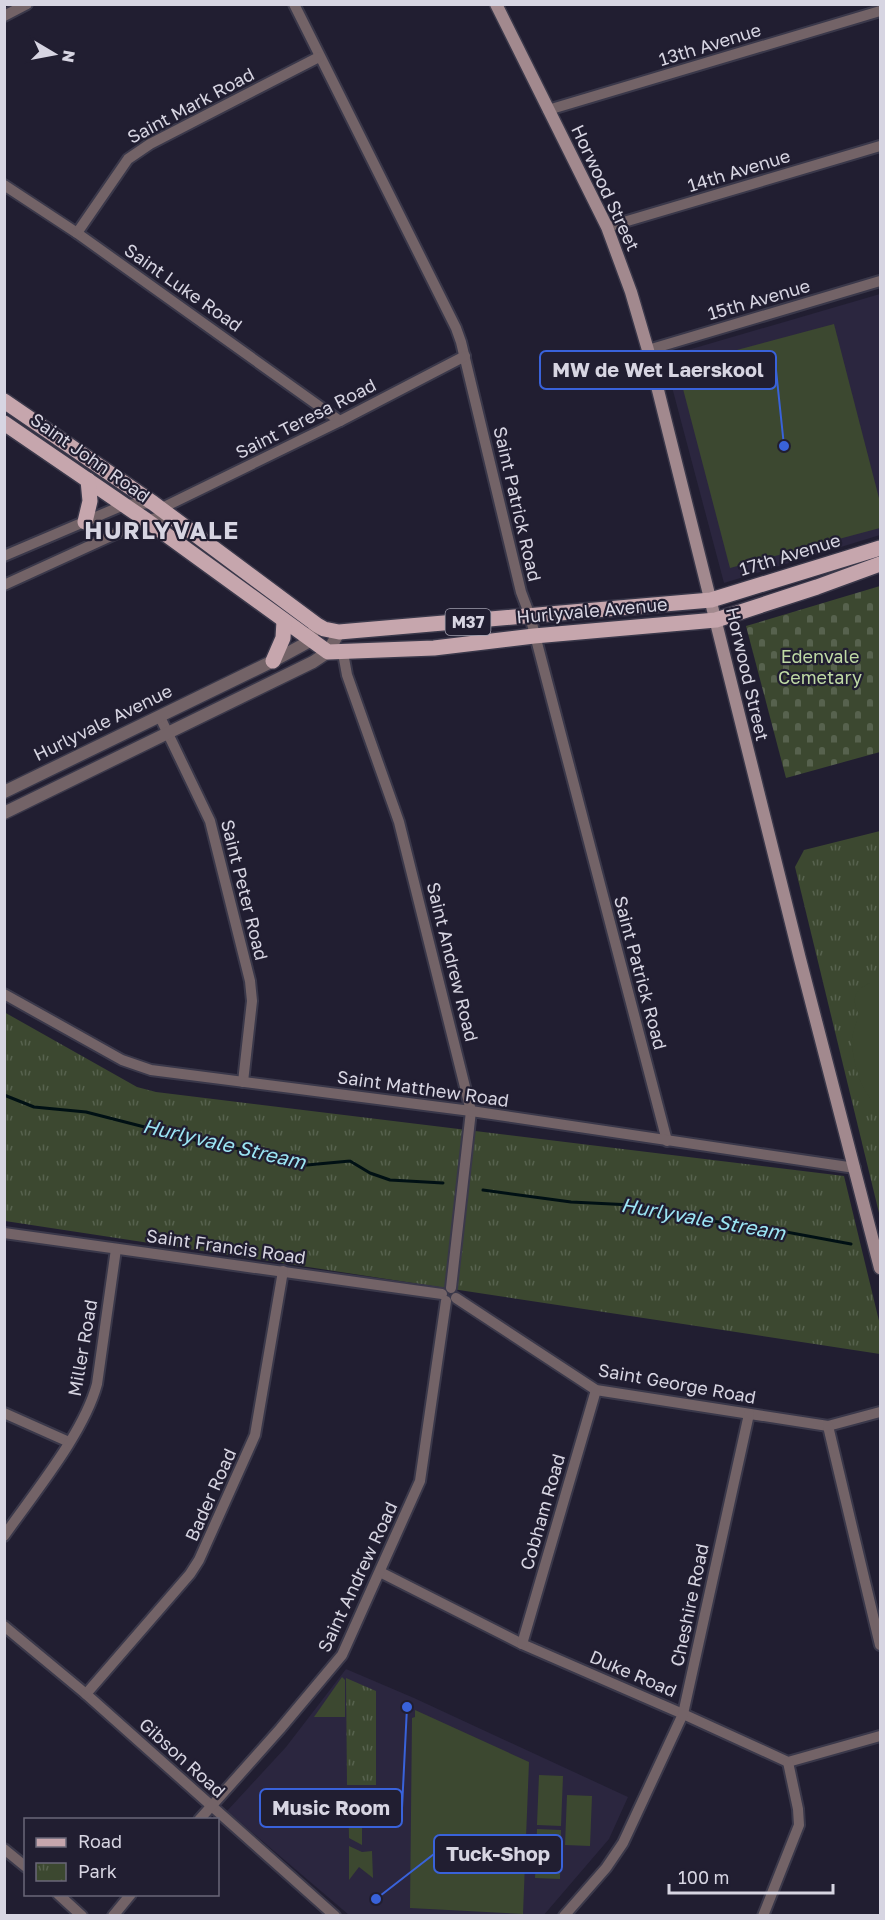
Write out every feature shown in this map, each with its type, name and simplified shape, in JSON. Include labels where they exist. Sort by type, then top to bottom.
[{"type":"main road","name":"Horwood Street","points":[[496,4],[607,227],[631,292],[648,350],[779,879],[880,1268]]},
{"type":"main road","name":"Saint John Road","points":[[4,401],[161,509],[317,625]]},
{"type":"main road","name":"Saint John Road","points":[[4,423],[146,520],[310,641],[336,653]]},
{"type":"main road","points":[[85,522],[90,501],[88,480]]},
{"type":"main road","name":"17th Avenue","points":[[711,600],[880,548]]},
{"type":"main road","name":"17th Avenue","points":[[716,620],[880,564]]},
{"type":"main road","name":"Hurlyvale Avenue","points":[[317,625],[324,630],[339,632],[711,600]]},
{"type":"main road","points":[[293,607],[333,624],[379,629]]},
{"type":"main road","name":"Hurlyvale Avenue","points":[[336,653],[434,648],[534,636],[716,620]]},
{"type":"main road","points":[[273,661],[283,638],[284,621]]},
{"type":"street","points":[[4,16],[27,4]]},
{"type":"street","name":"Saint Patrick Road","points":[[294,4],[456,328],[465,356],[521,592],[530,616],[667,1141]]},
{"type":"street","name":"13th Avenue","points":[[548,110],[880,11]]},
{"type":"street","name":"Saint Mark Road","points":[[77,233],[134,154],[319,57]]},
{"type":"street","name":"14th Avenue","points":[[607,227],[880,146]]},
{"type":"street","name":"Saint Luke Road","points":[[4,185],[77,233],[340,421]]},
{"type":"street","name":"15th Avenue","points":[[648,350],[880,281]]},
{"type":"street","name":"Saint Teresa Road","points":[[4,556],[124,505],[161,509],[340,421],[465,356]]},
{"type":"street","points":[[5,585],[146,520],[161,509]]},
{"type":"street","points":[[310,641],[317,625]]},
{"type":"street","points":[[336,653],[339,632]]},
{"type":"street","name":"Hurlyvale Avenue","points":[[4,792],[310,641]]},
{"type":"street","name":"Hurlyvale Avenue","points":[[4,813],[313,662],[336,653]]},
{"type":"street","name":"Saint Andrew Road","points":[[201,1818],[337,1663],[416,1493],[422,1474],[449,1295],[471,1111],[399,822],[347,675],[336,653]]},
{"type":"street","name":"Saint Peter Road","points":[[160,717],[210,821],[250,981],[252,1001],[243,1082]]},
{"type":"street","name":"Saint Matthew Road","points":[[4,994],[136,1066],[471,1111],[855,1168]]},
{"type":"street","name":"Saint Francis Road","points":[[4,1233],[449,1295]]},
{"type":"street","name":"Miller Road","points":[[4,1536],[69,1442],[89,1406],[97,1384],[116,1249]]},
{"type":"street","name":"Bader Road","points":[[86,1695],[190,1574],[199,1560],[255,1435],[283,1271]]},
{"type":"street","name":"Saint George Road","points":[[449,1295],[596,1390],[828,1426],[880,1412]]},
{"type":"street","name":"Cobham Road","points":[[522,1644],[596,1390]]},
{"type":"street","points":[[4,1413],[69,1442]]},
{"type":"street","name":"Cheshire Road","points":[[564,1916],[606,1868],[623,1843],[682,1714],[749,1414]]},
{"type":"street","points":[[828,1426],[880,1645]]},
{"type":"street","name":"Duke Road","points":[[380,1572],[522,1644],[788,1762]]},
{"type":"street","name":"Gibson Road","points":[[4,1626],[86,1695],[335,1916]]},
{"type":"street","points":[[763,1916],[799,1825],[788,1762],[880,1736]]},
{"type":"street","points":[[4,1849],[24,1865]]},
{"type":"street","points":[[60,1896],[82,1916]]},
{"type":"street","points":[[113,1916],[129,1896]]},
{"type":"shaded area","points":[[880,294],[880,535],[724,583],[664,357]]},
{"type":"shaded area","points":[[346,1669],[628,1797],[609,1839],[543,1916],[349,1915],[227,1811],[286,1747]]},
{"type":"green space","points":[[834,324],[880,502],[880,528],[730,568],[677,366]]},
{"type":"green space","name":"Edenvale Cemetary","points":[[880,586],[880,752],[786,778],[746,626]]},
{"type":"green space","points":[[880,831],[880,1217],[795,867],[804,850]]},
{"type":"green space","points":[[870,983],[880,983],[880,1108],[868,1096],[860,1079],[852,1044],[858,1015],[855,996],[861,988]]},
{"type":"green space","points":[[4,1012],[137,1087],[156,1092],[844,1176],[880,1325],[880,1354],[5,1221]]},
{"type":"green space","points":[[342,1677],[345,1680],[345,1717],[314,1717]]},
{"type":"green space","points":[[346,1678],[376,1691],[376,1785],[347,1785]]},
{"type":"green space","points":[[415,1710],[529,1762],[523,1914],[410,1908],[412,1718],[415,1717]]},
{"type":"green space","points":[[539,1775],[563,1776],[561,1826],[537,1825]]},
{"type":"green space","points":[[348,1792],[377,1792],[377,1808],[362,1808],[362,1845],[349,1838]]},
{"type":"green space","points":[[567,1795],[592,1796],[590,1846],[565,1845]]},
{"type":"green space","points":[[537,1829],[561,1830],[560,1879],[535,1878]]},
{"type":"green space","points":[[349,1846],[362,1852],[372,1851],[373,1878],[359,1867],[349,1880]]},
{"type":"waterway","name":"Hurlyvale Stream","points":[[4,1095],[34,1107],[86,1112],[207,1143],[257,1152],[307,1165],[350,1161],[370,1173],[390,1180],[443,1183]]},
{"type":"waterway","name":"Hurlyvale Stream","points":[[483,1190],[571,1202],[632,1205],[681,1218],[748,1225],[851,1244]]},
{"type":"place","name":"MW de Wet Laerskool","points":[[784,446]]},
{"type":"place","name":"Music Room","points":[[407,1707]]},
{"type":"place","name":"Tuck-Shop","points":[[376,1899]]},
{"type":"district","name":"HURLYVALE","points":[[162,531]]}]
